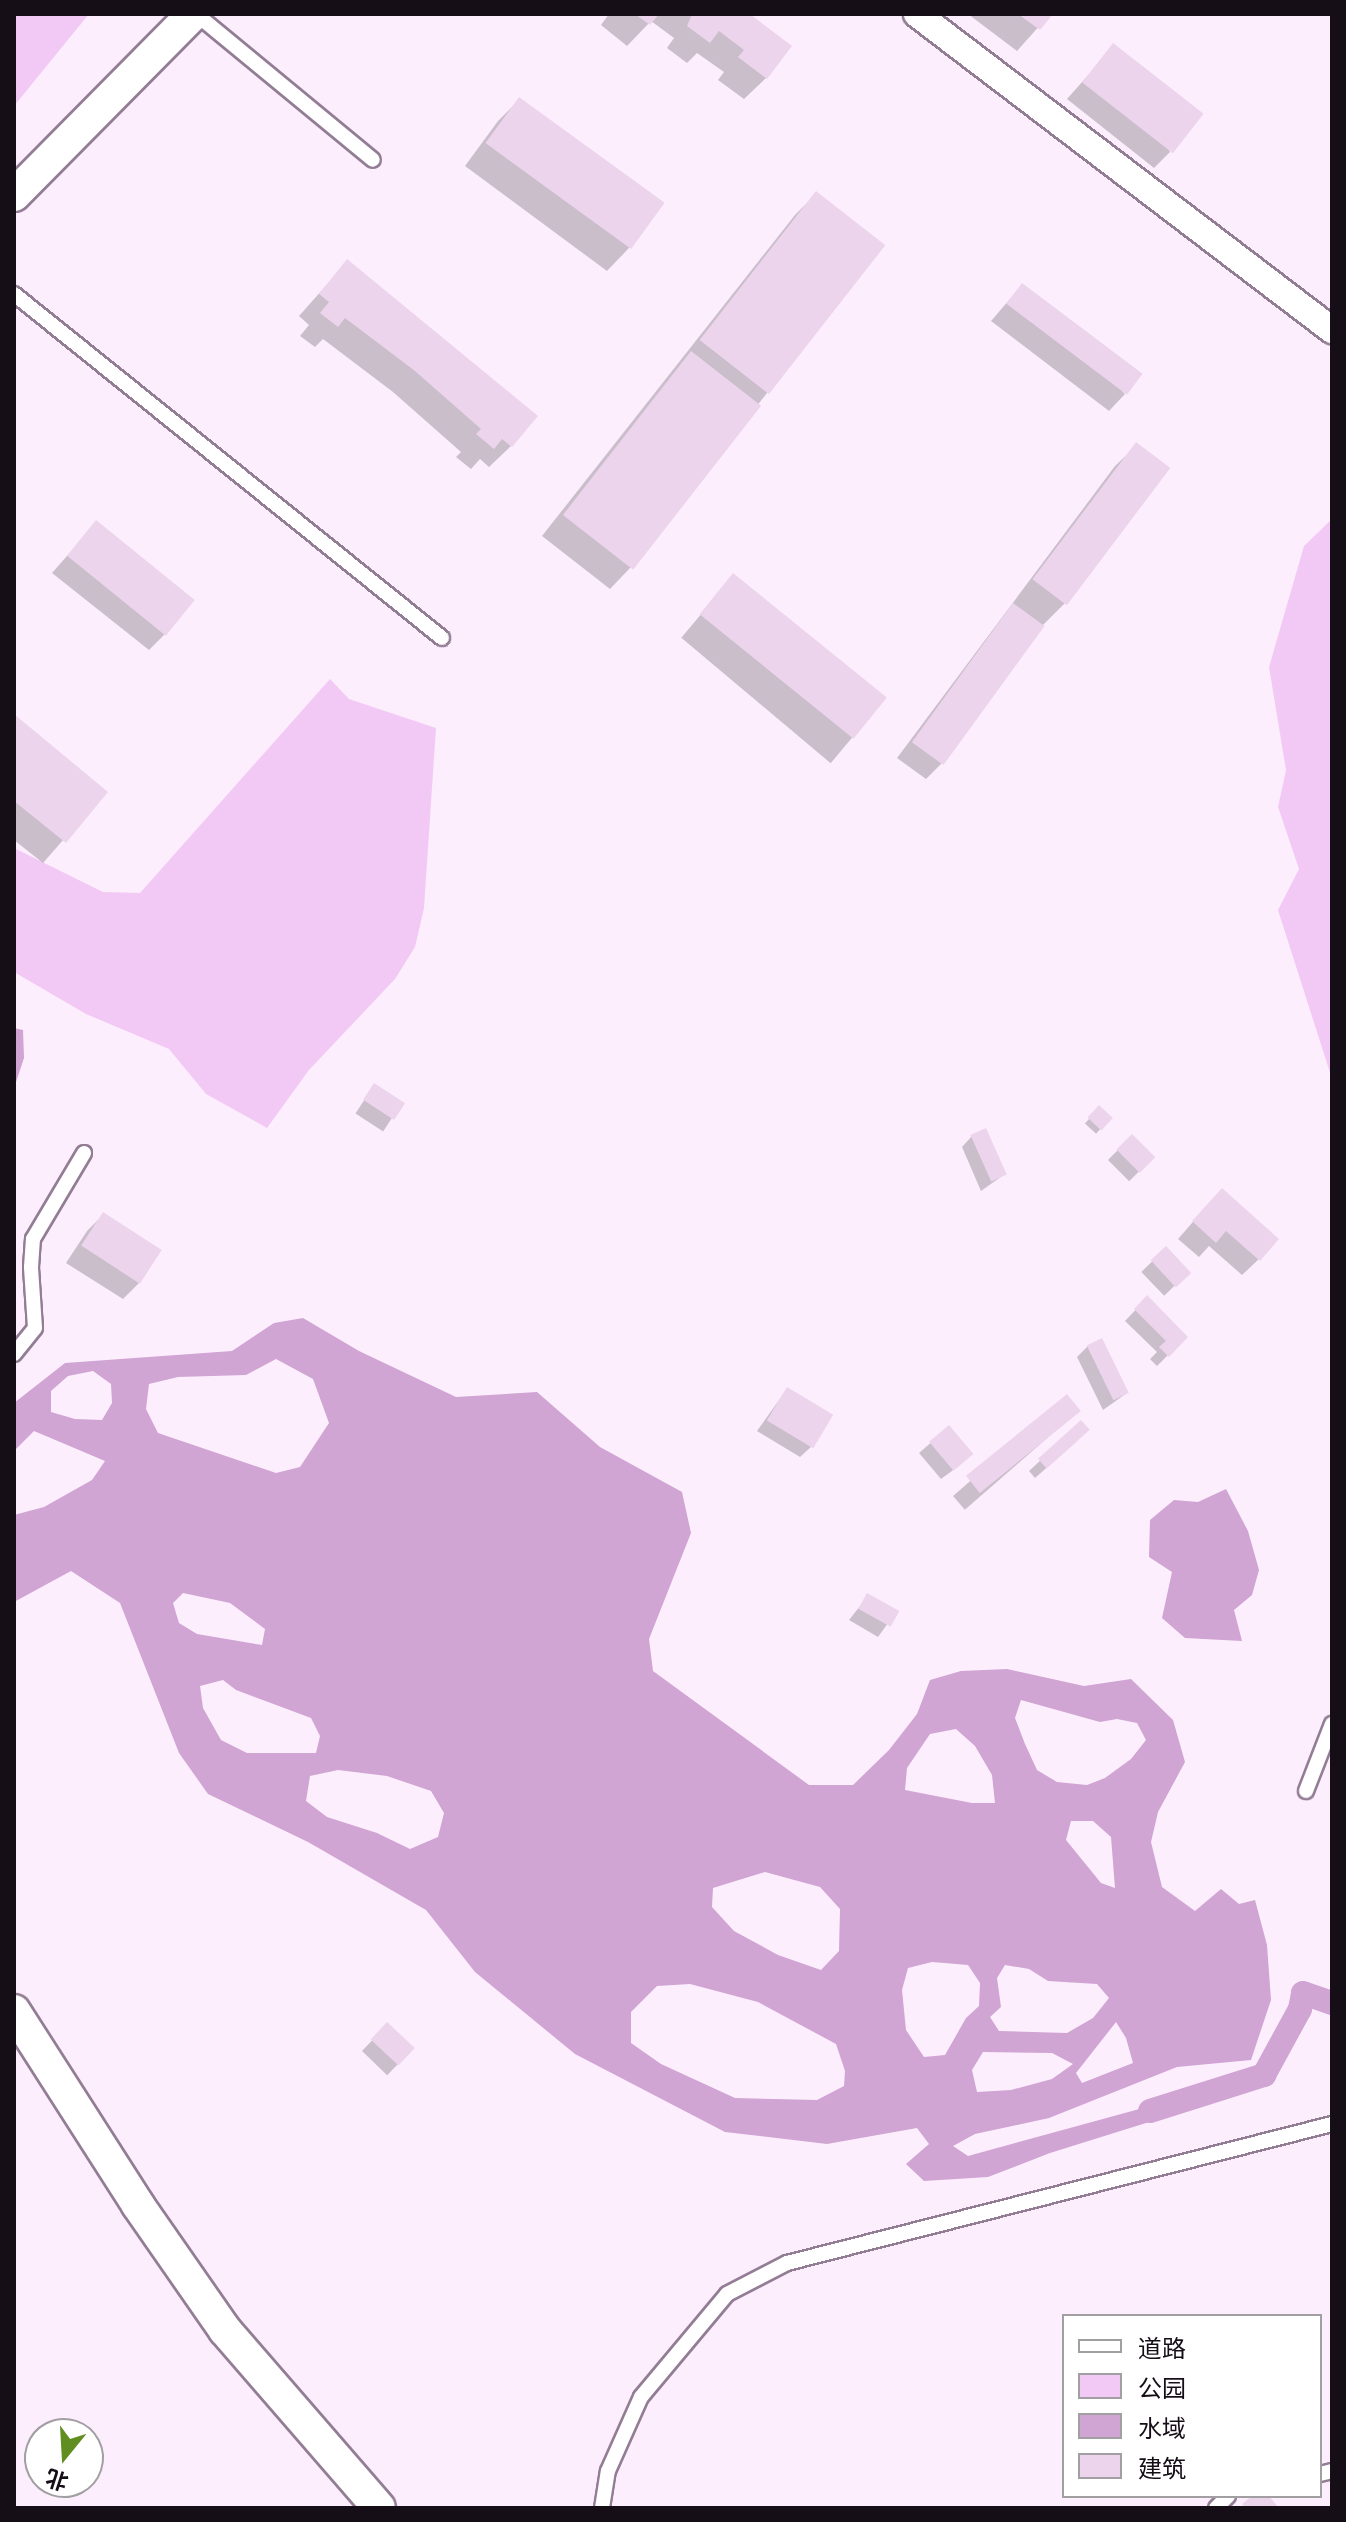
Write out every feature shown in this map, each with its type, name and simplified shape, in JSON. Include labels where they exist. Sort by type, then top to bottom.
[{"type":"street","points":[[14,195],[195,14]]},
{"type":"street","points":[[917,14],[1332,330]]},
{"type":"street","points":[[14,2011],[138,2205],[225,2330],[379,2508]]},
{"type":"lane","points":[[195,14],[373,160]]},
{"type":"lane","points":[[14,294],[442,638]]},
{"type":"lane","points":[[14,1354],[35,1328],[31,1267],[33,1239],[84,1153]]},
{"type":"lane","points":[[1306,1791],[1332,1724]]},
{"type":"lane","points":[[602,2508],[608,2471],[641,2397],[727,2294],[787,2263],[1332,2124]]},
{"type":"green space","points":[[14,14],[89,14],[14,106]]},
{"type":"green space","points":[[1332,519],[1332,1079],[1278,910],[1299,869],[1278,807],[1286,770],[1269,667],[1304,546]]},
{"type":"green space","points":[[330,679],[349,699],[436,728],[424,908],[415,947],[395,979],[309,1070],[267,1128],[206,1094],[169,1049],[86,1014],[14,972],[14,848],[103,892],[140,893]]},
{"type":"water","points":[[14,1028],[23,1030],[24,1058],[14,1088]]},
{"type":"water","points":[[303,1318],[359,1351],[456,1397],[537,1392],[600,1447],[682,1492],[691,1533],[649,1639],[653,1671],[809,1785],[853,1785],[889,1750],[917,1714],[930,1680],[961,1671],[1007,1669],[1084,1686],[1131,1679],[1173,1720],[1185,1762],[1158,1812],[1151,1842],[1162,1887],[1195,1911],[1221,1889],[1239,1904],[1255,1900],[1267,1945],[1271,2000],[1251,2060],[1177,2067],[1049,2118],[975,2134],[953,2146],[968,2156],[1176,2099],[1194,2108],[1050,2153],[988,2177],[924,2181],[906,2164],[929,2144],[917,2128],[827,2144],[725,2132],[575,2054],[475,1972],[426,1910],[308,1842],[208,1794],[179,1753],[120,1603],[71,1571],[14,1602],[14,1515],[44,1507],[92,1480],[105,1461],[34,1431],[14,1451],[14,1403],[65,1363],[232,1351],[274,1323]],"holes":[[[276,1359],[313,1379],[329,1423],[300,1467],[276,1473],[158,1433],[146,1409],[149,1384],[178,1377],[246,1375]],[[93,1371],[111,1384],[112,1403],[102,1420],[75,1419],[51,1412],[51,1391],[68,1376]],[[183,1593],[230,1603],[265,1629],[262,1645],[197,1634],[179,1623],[173,1603]],[[223,1680],[236,1690],[311,1718],[320,1736],[316,1753],[247,1753],[221,1740],[203,1708],[200,1686]],[[1021,1700],[1100,1722],[1117,1719],[1137,1723],[1146,1740],[1131,1759],[1105,1778],[1087,1785],[1057,1782],[1037,1770],[1015,1718]],[[956,1729],[975,1746],[992,1775],[995,1803],[972,1803],[905,1790],[907,1768],[930,1734]],[[338,1770],[387,1776],[431,1791],[444,1813],[438,1837],[410,1849],[377,1833],[327,1817],[306,1801],[310,1776]],[[1071,1821],[1093,1821],[1111,1837],[1115,1888],[1101,1883],[1066,1840]],[[765,1872],[820,1887],[840,1909],[839,1951],[821,1970],[778,1955],[734,1931],[712,1907],[713,1888]],[[932,1962],[968,1965],[980,1983],[979,2006],[966,2018],[945,2055],[924,2057],[906,2030],[902,1990],[908,1968]],[[1005,1965],[1029,1969],[1048,1981],[1097,1984],[1109,1998],[1093,2018],[1067,2033],[999,2031],[990,2017],[1001,2007],[997,1978]],[[690,1984],[758,2002],[836,2044],[845,2071],[844,2086],[817,2100],[735,2098],[661,2064],[631,2043],[631,2012],[657,1986]],[[1116,2022],[1126,2038],[1133,2063],[1082,2083],[1076,2073]],[[983,2052],[1052,2053],[1073,2064],[1052,2079],[1011,2090],[977,2092],[972,2070]]]},
{"type":"water","points":[[1226,1489],[1248,1531],[1259,1570],[1252,1595],[1234,1610],[1242,1641],[1185,1638],[1162,1618],[1172,1572],[1149,1557],[1150,1520],[1174,1500],[1198,1502]]},
{"type":"building","points":[[635,14],[659,14],[650,25]]},
{"type":"building","points":[[692,14],[750,14],[792,46],[767,79],[738,57],[744,50],[719,31],[710,43],[687,26]]},
{"type":"building","points":[[1018,14],[1053,14],[1040,30]]},
{"type":"building","points":[[1113,43],[1204,114],[1173,153],[1082,82]]},
{"type":"building","points":[[519,97],[665,203],[631,249],[485,143]]},
{"type":"building","points":[[816,191],[885,245],[769,394],[700,340]]},
{"type":"building","points":[[347,259],[538,416],[512,447],[502,439],[494,449],[476,434],[481,429],[415,371],[345,318],[338,327],[320,313],[329,302],[319,294]]},
{"type":"building","points":[[1022,283],[1143,374],[1127,395],[1006,304]]},
{"type":"building","points":[[691,351],[761,406],[633,570],[563,515]]},
{"type":"building","points":[[1136,442],[1170,468],[1067,605],[1032,579]]},
{"type":"building","points":[[96,520],[195,600],[166,636],[67,556]]},
{"type":"building","points":[[733,573],[887,698],[854,739],[700,614]]},
{"type":"building","points":[[1013,603],[1045,626],[943,765],[912,742]]},
{"type":"building","points":[[14,714],[108,792],[66,843],[14,801]]},
{"type":"building","points":[[374,1083],[405,1103],[394,1120],[363,1100]]},
{"type":"building","points":[[1099,1105],[1113,1118],[1101,1130],[1087,1117]]},
{"type":"building","points":[[986,1128],[1007,1175],[991,1182],[970,1135]]},
{"type":"building","points":[[1132,1134],[1155,1157],[1140,1173],[1116,1150]]},
{"type":"building","points":[[1222,1188],[1279,1239],[1260,1261],[1226,1231],[1216,1243],[1192,1221]]},
{"type":"building","points":[[103,1212],[162,1250],[140,1284],[81,1246]]},
{"type":"building","points":[[1166,1246],[1191,1273],[1176,1287],[1151,1260]]},
{"type":"building","points":[[1147,1295],[1188,1337],[1169,1357],[1159,1347],[1166,1341],[1134,1309]]},
{"type":"building","points":[[1102,1338],[1129,1393],[1113,1400],[1087,1345]]},
{"type":"building","points":[[787,1387],[833,1415],[813,1448],[767,1420]]},
{"type":"building","points":[[1067,1394],[1081,1411],[980,1493],[966,1476]]},
{"type":"building","points":[[1081,1420],[1090,1430],[1047,1468],[1038,1459]]},
{"type":"building","points":[[949,1425],[973,1454],[954,1471],[929,1442]]},
{"type":"building","points":[[867,1593],[899,1611],[891,1627],[858,1609]]},
{"type":"building","points":[[387,2022],[415,2048],[398,2065],[371,2040]]},
{"type":"building","points":[[1250,2498],[1271,2498],[1279,2508],[1246,2508],[1242,2504]]},
{"type":"waterway","points":[[1150,2111],[1264,2075],[1300,2009],[1303,1993],[1332,2003]]}]
